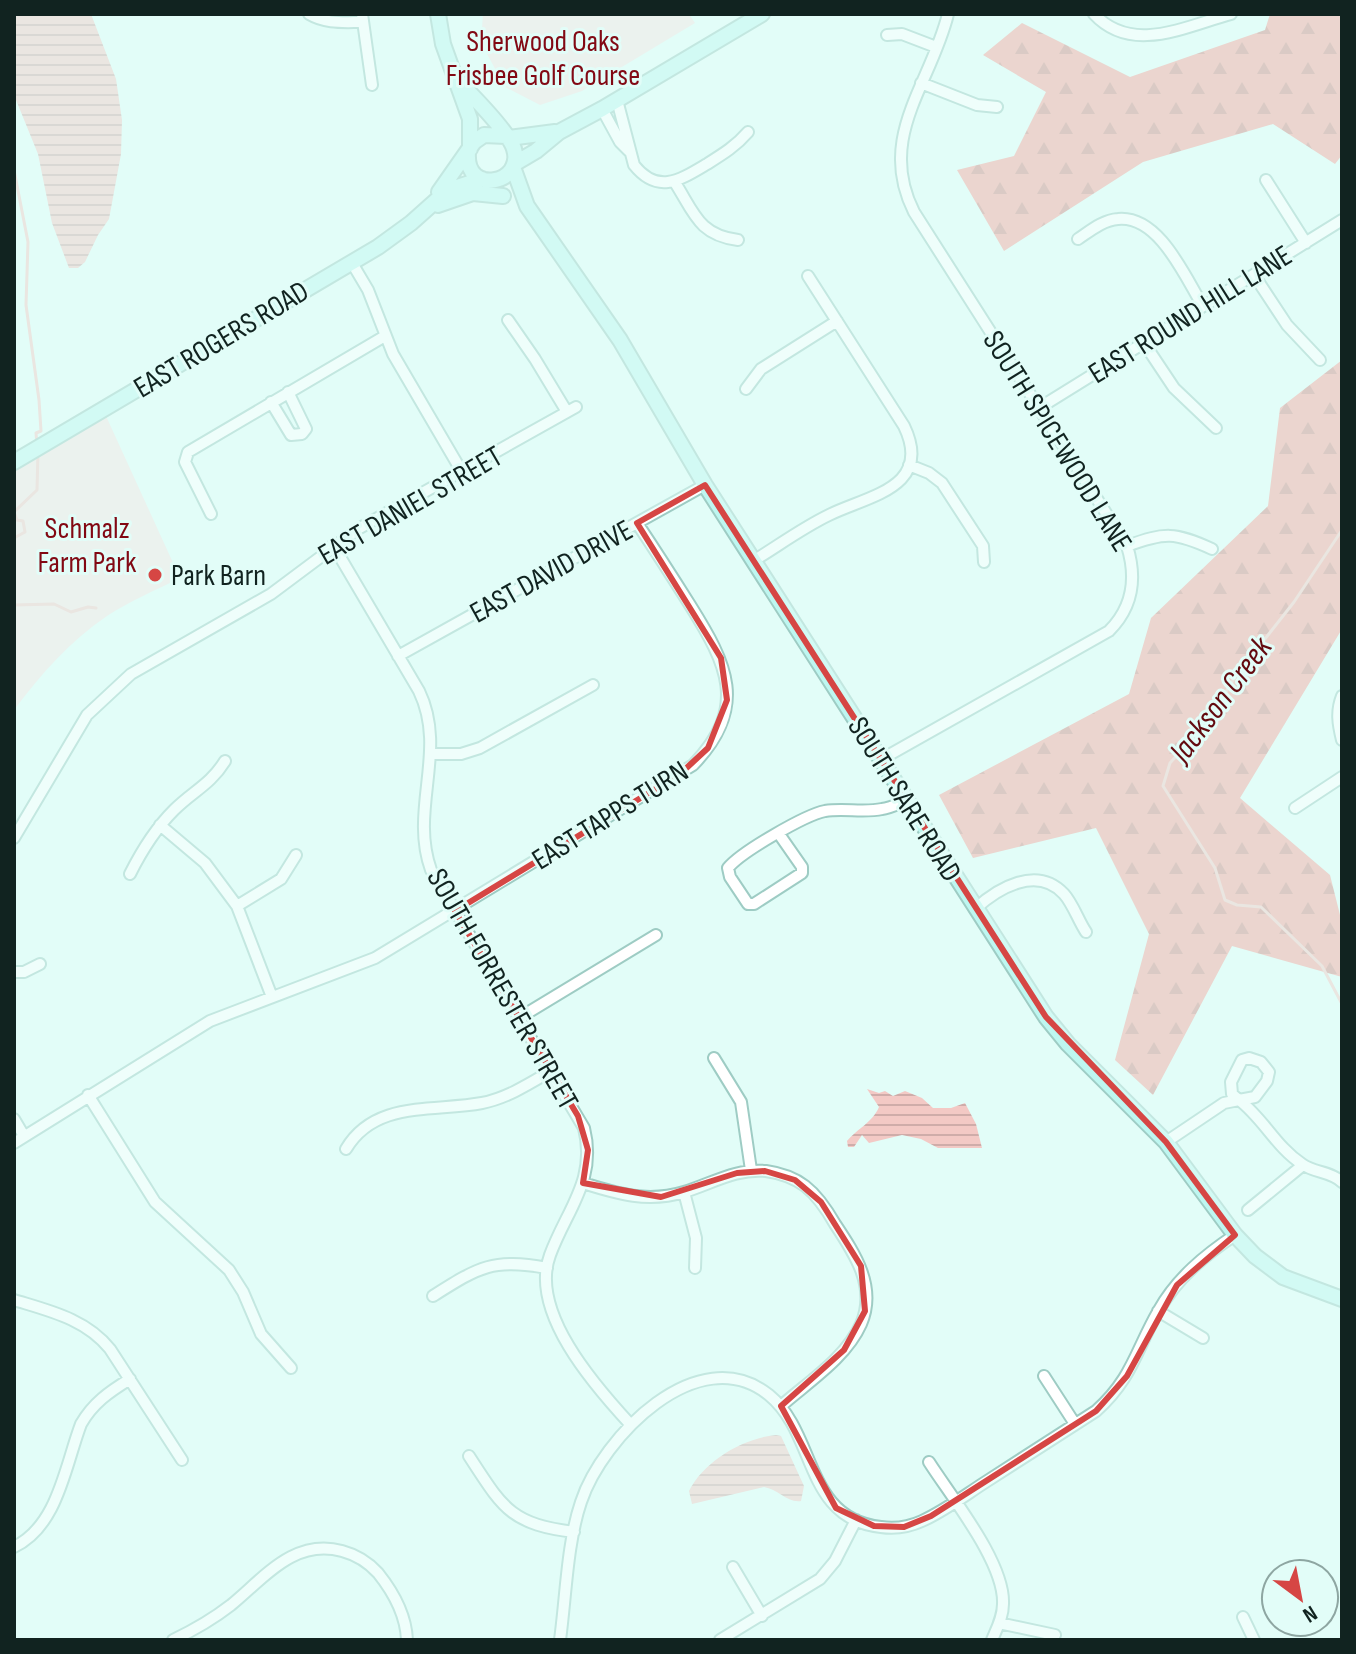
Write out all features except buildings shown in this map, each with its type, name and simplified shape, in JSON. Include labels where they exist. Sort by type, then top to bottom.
[{"type":"main road","points":[[438,14],[443,44],[470,119],[469,166],[484,180],[504,177],[559,132],[762,14]]},
{"type":"main road","points":[[458,81],[508,137],[515,149],[514,166]]},
{"type":"main road","points":[[469,151],[474,142],[484,135],[508,137],[559,132]]},
{"type":"main road","name":"EAST ROGERS ROAD","points":[[424,211],[469,151]]},
{"type":"main road","points":[[524,200],[523,171],[536,151]]},
{"type":"main road","name":"SOUTH SARE ROAD","points":[[514,166],[524,200],[542,229],[642,375],[753,561],[975,909],[1060,1035],[1166,1142],[1235,1235],[1255,1256],[1283,1277],[1341,1295]]},
{"type":"main road","name":"EAST ROGERS ROAD","points":[[14,462],[352,263],[411,223],[453,187],[484,180]]},
{"type":"main road","name":"SOUTH SARE ROAD","points":[[484,180],[542,229]]},
{"type":"main road","points":[[411,223],[450,199],[479,193],[503,196]]},
{"type":"street","points":[[309,14],[332,22],[362,18],[372,85]]},
{"type":"street","name":"SOUTH SPICEWOOD LANE","points":[[880,760],[1109,631],[1120,617],[1131,593],[1133,566],[1127,546],[907,197],[900,170],[904,126],[948,14]]},
{"type":"street","points":[[1094,14],[1116,31],[1143,37],[1231,14]]},
{"type":"street","points":[[887,35],[902,34],[936,47]]},
{"type":"street","points":[[921,83],[977,105],[997,107]]},
{"type":"street","points":[[617,100],[634,165],[646,177],[659,182],[674,181],[737,145],[748,132]]},
{"type":"street","points":[[602,109],[620,142],[629,151]]},
{"type":"street","points":[[1266,180],[1306,243]]},
{"type":"street","points":[[674,181],[708,231],[719,238],[738,240]]},
{"type":"street","points":[[1078,239],[1108,221],[1118,219],[1144,224],[1157,234],[1203,306]]},
{"type":"street","name":"EAST ROUND HILL LANE","points":[[1039,408],[1342,220]]},
{"type":"street","points":[[352,263],[368,290],[385,336],[462,472]]},
{"type":"street","points":[[1254,275],[1287,325],[1320,360]]},
{"type":"street","points":[[753,561],[830,514],[885,493],[899,482],[909,465],[910,446],[904,426],[808,276]]},
{"type":"street","name":"EAST DANIEL STREET","points":[[14,838],[74,734],[87,715],[115,687],[149,662],[271,594],[333,545],[572,409],[508,320]]},
{"type":"street","points":[[746,389],[761,369],[837,321]]},
{"type":"street","points":[[211,514],[185,462],[185,457],[193,448],[385,336]]},
{"type":"street","points":[[1144,343],[1174,388],[1216,428]]},
{"type":"street","points":[[271,402],[291,435],[302,434],[306,423],[288,392]]},
{"type":"street","points":[[909,465],[929,473],[942,483],[983,546],[984,562]]},
{"type":"street","name":"EAST DAVID DRIVE","points":[[398,656],[705,485]]},
{"type":"street","name":"EAST TAPPS TURN","points":[[14,1143],[210,1021],[375,958],[693,765],[714,740],[727,700],[721,658],[637,523]]},
{"type":"street","points":[[1127,546],[1169,535],[1192,538],[1212,549]]},
{"type":"street","name":"SOUTH FORRESTER STREET","points":[[333,545],[428,714],[432,736],[423,844],[431,870],[584,1128],[588,1160],[583,1183],[549,1256],[547,1295],[559,1326],[595,1384],[630,1424]]},
{"type":"street","points":[[431,754],[461,754],[480,748],[593,685]]},
{"type":"street","points":[[1342,696],[1338,706],[1342,740]]},
{"type":"street","points":[[130,874],[160,825],[214,778],[225,761]]},
{"type":"street","points":[[1295,808],[1342,777]]},
{"type":"street","points":[[779,834],[802,867],[802,873],[754,904],[748,904],[730,877],[728,868],[734,861],[779,834],[818,813],[882,810],[906,801]]},
{"type":"street","points":[[160,825],[205,863],[237,906],[272,997]]},
{"type":"street","points":[[237,906],[275,885],[285,875],[296,855]]},
{"type":"street","points":[[975,909],[1011,885],[1035,880],[1059,889],[1067,896],[1086,932]]},
{"type":"street","points":[[519,1018],[656,935]]},
{"type":"street","points":[[14,972],[24,972],[40,964]]},
{"type":"street","points":[[714,1058],[741,1102],[751,1170]]},
{"type":"street","points":[[1166,1142],[1224,1103],[1239,1100],[1255,1097],[1267,1081],[1269,1072],[1261,1062],[1249,1058],[1242,1060],[1234,1073],[1230,1089],[1239,1100],[1251,1109],[1266,1129],[1303,1165],[1334,1175],[1342,1182]]},
{"type":"street","points":[[346,1149],[359,1131],[398,1111],[493,1100],[515,1092],[551,1071]]},
{"type":"street","points":[[88,1095],[155,1202],[229,1270],[243,1292],[261,1334],[291,1368]]},
{"type":"street","points":[[14,1119],[24,1136]]},
{"type":"street","points":[[1248,1210],[1303,1165]]},
{"type":"street","points":[[583,1183],[639,1198],[661,1197],[751,1170],[787,1176],[809,1189],[821,1202],[857,1258],[866,1287],[865,1311],[854,1338],[844,1350],[781,1406]]},
{"type":"street","points":[[684,1192],[696,1238],[695,1268]]},
{"type":"street","points":[[560,1640],[574,1532],[580,1504],[593,1473],[613,1442],[630,1424],[680,1389],[712,1379],[730,1379],[752,1385],[781,1406],[796,1431],[822,1491],[836,1508],[856,1520],[883,1528],[904,1527],[923,1521],[1096,1411],[1121,1385],[1158,1311],[1188,1273],[1235,1235]]},
{"type":"street","points":[[433,1296],[473,1271],[494,1264],[514,1263],[547,1268]]},
{"type":"street","points":[[14,1300],[89,1327],[110,1349],[182,1460]]},
{"type":"street","points":[[1158,1311],[1203,1338]]},
{"type":"street","points":[[1044,1376],[1075,1424]]},
{"type":"street","points":[[14,1547],[38,1530],[49,1512],[88,1412],[98,1400],[130,1379]]},
{"type":"street","points":[[469,1456],[503,1506],[518,1518],[538,1526],[574,1532]]},
{"type":"street","points":[[929,1462],[1000,1577],[1003,1602],[992,1640]]},
{"type":"street","points":[[720,1640],[826,1574],[856,1520]]},
{"type":"street","points":[[173,1640],[217,1615],[287,1558],[325,1548],[352,1554],[375,1569],[405,1619],[407,1640]]},
{"type":"street","points":[[733,1567],[762,1616]]},
{"type":"street","points":[[1243,1617],[1254,1640]]},
{"type":"street","points":[[999,1623],[1055,1635]]},
{"type":"highlighted area","points":[[705,485],[1046,1017],[1166,1142],[1235,1235],[1177,1285],[1127,1376],[1096,1411],[931,1516],[904,1527],[874,1526],[836,1508],[781,1406],[844,1350],[865,1311],[861,1266],[821,1202],[795,1180],[765,1171],[737,1173],[661,1197],[583,1183],[588,1150],[578,1116],[455,911],[680,774],[708,748],[727,700],[721,658],[637,523]]},
{"type":"green space","name":"Sherwood Oaks Frisbee Golf Course","points":[[483,14],[689,14],[695,23],[582,91],[540,105],[505,87],[481,43]]},
{"type":"green space","points":[[1270,14],[1342,14],[1342,155],[1335,164],[1273,124],[1143,162],[1004,251],[957,170],[1014,156],[1046,92],[983,55],[1022,23],[1130,77],[1265,30]]},
{"type":"green space","points":[[1342,360],[1342,629],[1240,798],[1330,875],[1342,923],[1342,977],[1232,946],[1153,1095],[1115,1060],[1149,934],[1096,828],[973,858],[939,795],[1129,694],[1151,618],[1268,506],[1280,408]]},
{"type":"green space","name":"Schmalz Farm Park","points":[[106,416],[180,578],[125,605],[93,626],[57,659],[14,710],[14,468]]},
{"type":"shaded area","points":[[14,14],[91,14],[116,79],[122,120],[121,154],[109,219],[85,262],[78,268],[69,268],[52,223],[38,154],[14,95]]},
{"type":"shaded area","points":[[867,1089],[879,1093],[885,1091],[893,1096],[905,1091],[922,1098],[933,1108],[951,1108],[965,1103],[976,1124],[982,1148],[938,1148],[921,1139],[902,1135],[869,1143],[862,1135],[854,1147],[848,1147],[847,1141],[873,1117],[879,1107]]},
{"type":"shaded area","points":[[781,1436],[804,1486],[801,1501],[791,1500],[764,1487],[692,1504],[689,1491],[714,1461],[738,1446]]},
{"type":"waterway","points":[[14,170],[28,242],[26,305],[39,400],[41,431],[36,433],[37,445]]},
{"type":"waterway","points":[[14,512],[37,490],[38,452]]},
{"type":"waterway","points":[[14,512],[17,520],[23,521],[25,532],[14,538]]},
{"type":"waterway","name":"Jackson Creek","points":[[1342,530],[1294,602],[1235,677],[1208,721],[1170,763],[1163,786],[1215,868],[1225,900],[1237,905],[1261,907],[1322,966],[1342,1004]]},
{"type":"waterway","points":[[14,605],[54,604],[71,612],[96,608]]},
{"type":"place","name":"Park Barn","points":[[155,575]]}]
